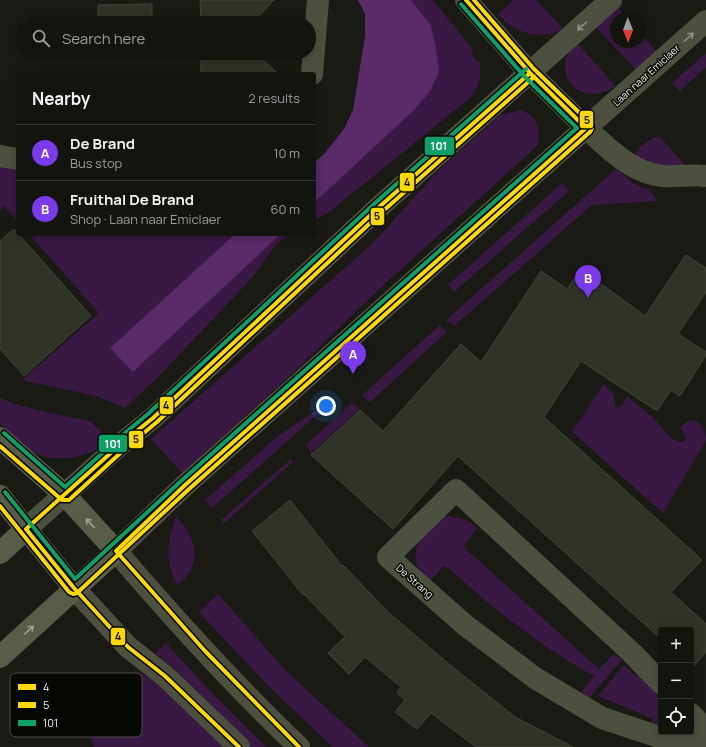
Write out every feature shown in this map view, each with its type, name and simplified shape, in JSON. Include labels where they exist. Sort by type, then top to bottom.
[{"type":"main road","points":[[0,438],[65,496],[116,551]]},
{"type":"main road","points":[[0,496],[26,529],[0,553]]},
{"type":"main road","name":"Laan naar Emiclaer","points":[[0,657],[116,551]]},
{"type":"street","points":[[316,25],[318,0]]},
{"type":"street","points":[[466,0],[530,73],[586,128],[619,157],[640,171],[662,176],[706,176]]},
{"type":"street","points":[[239,747],[165,676],[128,647],[74,588],[26,529],[65,496],[123,442],[153,418],[378,208],[610,0]]},
{"type":"street","name":"Laan naar Emiclaer","points":[[116,551],[184,486],[706,21]]},
{"type":"street","points":[[312,72],[313,60]]},
{"type":"street","points":[[0,156],[16,159]]},
{"type":"street","name":"De Strang","points":[[658,680],[632,653],[456,490],[388,557],[465,625],[535,678],[602,718],[674,742],[706,745]]},
{"type":"street","points":[[116,551],[193,639],[299,747]]},
{"type":"street","points":[[694,717],[706,729]]},
{"type":"shaded area","points":[[358,0],[411,0],[431,26],[439,71],[431,90],[413,111],[316,201],[316,161],[324,154],[344,129],[353,110],[365,36],[365,14]]},
{"type":"shaded area","points":[[411,0],[433,0],[473,50],[471,51],[476,61],[479,60],[481,71],[478,86],[469,99],[329,212],[316,220],[316,201],[413,111],[413,2]]},
{"type":"shaded area","points":[[514,0],[536,0],[563,28],[554,32],[537,35],[512,26],[504,21],[498,14]]},
{"type":"shaded area","points":[[618,8],[622,12],[613,12]]},
{"type":"shaded area","points":[[610,14],[610,42],[595,26]]},
{"type":"shaded area","points":[[646,39],[657,52],[636,70],[616,48],[646,48]]},
{"type":"shaded area","points":[[577,43],[614,84],[614,87],[600,93],[588,94],[578,90],[570,83],[566,74],[565,64],[569,53]]},
{"type":"shaded area","points":[[706,53],[706,67],[680,91],[672,83]]},
{"type":"shaded area","points":[[520,110],[531,116],[537,124],[539,134],[537,146],[375,293],[297,369],[182,473],[151,439],[372,244],[439,170],[500,115]]},
{"type":"shaded area","points":[[654,137],[660,137],[685,165],[662,166],[638,157],[636,153],[637,150]]},
{"type":"shaded area","points":[[0,166],[16,167],[16,220],[4,206],[0,210]]},
{"type":"shaded area","points":[[616,169],[639,187],[649,189],[657,201],[592,205],[454,326],[446,320]]},
{"type":"shaded area","points":[[562,183],[569,191],[454,292],[448,285]]},
{"type":"shaded area","points":[[31,236],[233,236],[110,348],[133,372],[279,236],[289,236],[277,243],[252,278],[158,377],[125,408],[96,396],[22,380],[99,313]]},
{"type":"shaded area","points":[[233,236],[279,236],[133,372],[110,348]]},
{"type":"shaded area","points":[[440,325],[447,332],[370,402],[362,395]]},
{"type":"shaded area","points":[[604,384],[614,395],[615,406],[618,408],[622,406],[627,396],[651,416],[669,436],[678,441],[684,442],[686,439],[681,427],[689,420],[699,423],[704,429],[706,440],[663,513],[572,432]]},
{"type":"shaded area","points":[[337,397],[212,508],[205,500],[279,435]]},
{"type":"shaded area","points":[[0,398],[15,404],[50,413],[90,421],[108,438],[96,450],[79,456],[55,458],[40,455],[24,446],[0,423]]},
{"type":"shaded area","points":[[352,403],[359,409],[311,453],[306,445]]},
{"type":"shaded area","points":[[291,459],[293,462],[223,524],[221,520]]},
{"type":"shaded area","points":[[176,516],[189,533],[194,551],[194,560],[191,569],[186,577],[177,585],[170,567],[168,550]]},
{"type":"shaded area","points":[[444,516],[466,520],[474,525],[477,528],[464,546],[467,550],[599,669],[615,654],[622,660],[589,698],[581,692],[594,676],[555,653],[519,627],[450,569],[444,566],[431,580],[423,576],[416,562],[417,547],[426,533]]},
{"type":"shaded area","points":[[218,594],[286,671],[369,747],[333,747],[270,688],[199,612]]},
{"type":"shaded area","points":[[166,643],[213,694],[266,747],[251,747],[200,698],[175,669],[156,653]]},
{"type":"shaded area","points":[[624,665],[636,676],[638,673],[658,690],[658,725],[650,724],[653,719],[598,696]]},
{"type":"shaded area","points":[[142,674],[173,696],[225,747],[94,747],[90,737],[142,737]]},
{"type":"building","points":[[200,0],[274,0],[259,16],[201,16]]},
{"type":"building","points":[[152,4],[152,16],[98,16],[98,5]]},
{"type":"building","points":[[201,60],[263,60],[276,72],[201,72]]},
{"type":"building","points":[[14,229],[16,231],[16,236],[20,236],[91,316],[24,376],[0,349],[0,241]]},
{"type":"building","points":[[686,255],[706,268],[706,292],[678,334],[706,352],[706,355],[680,396],[671,390],[657,411],[581,361],[544,417],[702,560],[671,592],[706,624],[706,652],[694,666],[694,627],[658,627],[658,636],[458,456],[393,529],[311,455],[360,410],[383,431],[461,344],[481,362],[541,271],[567,289],[581,269],[645,316]]},
{"type":"building","points":[[290,500],[342,566],[343,565],[388,612],[450,665],[515,717],[573,747],[476,747],[431,713],[417,729],[395,712],[405,700],[397,693],[401,687],[365,657],[349,674],[328,653],[345,637],[304,594],[303,595],[252,531]]},
{"type":"transit line","name":"4","points":[[299,747],[205,651],[116,551],[184,486],[586,128],[530,73],[466,0]]},
{"type":"transit line","name":"5","points":[[0,506],[69,592],[73,594],[77,593],[188,490],[590,132],[592,128],[591,124],[534,69],[474,0]]},
{"type":"transit line","name":"101","points":[[5,492],[75,579],[180,482],[577,128],[525,77],[461,4]]},
{"type":"transit line","name":"101","points":[[4,433],[65,487],[149,413],[374,204],[526,69]]},
{"type":"transit line","name":"4","points":[[239,747],[165,676],[128,647],[74,588],[26,529],[123,442],[153,418],[378,208],[530,73]]},
{"type":"transit line","name":"5","points":[[0,446],[62,500],[69,500],[157,422],[382,212],[534,77]]},
{"type":"place","name":"Fruithal De Brand","points":[[588,298]]},
{"type":"place","name":"De Brand","points":[[353,374]]}]
